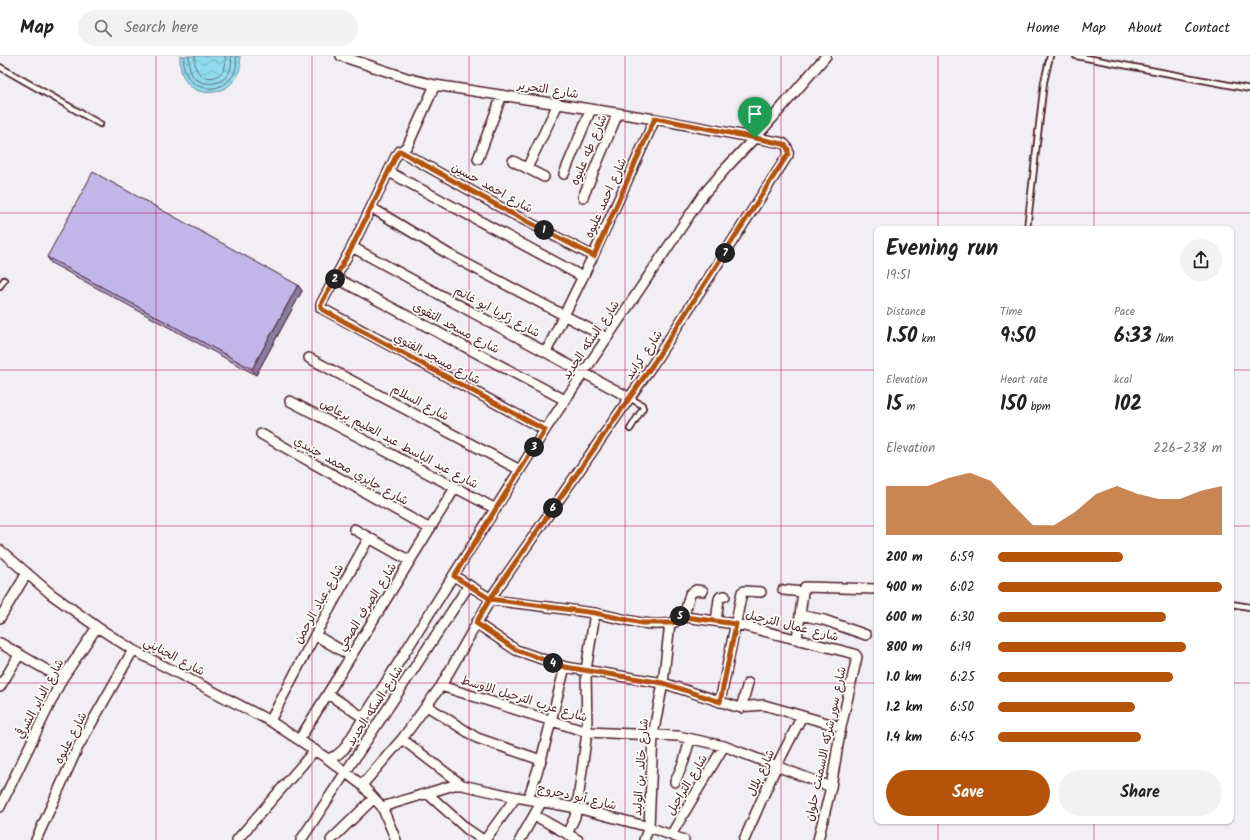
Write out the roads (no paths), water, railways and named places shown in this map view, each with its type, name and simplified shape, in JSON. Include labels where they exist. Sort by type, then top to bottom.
[{"type":"street","name":"شارع التحرير","points":[[341,56],[407,78],[435,85],[655,118],[755,138]]},
{"type":"street","name":"شارع السكه الحديد","points":[[328,759],[337,755],[344,749],[545,430],[703,195],[764,128],[826,56]]},
{"type":"street","points":[[336,278],[372,208],[396,156],[408,145],[435,85]]},
{"type":"street","points":[[478,159],[502,95]]},
{"type":"street","points":[[527,168],[558,104]]},
{"type":"street","points":[[564,174],[591,109]]},
{"type":"street","name":"شارع طه عليوه","points":[[583,197],[618,113]]},
{"type":"street","name":"شارع احمد عليوه","points":[[546,352],[594,256],[655,118]]},
{"type":"street","name":"شارع كرابند","points":[[490,599],[653,364],[788,154],[789,150],[783,144],[755,138]]},
{"type":"street","name":"شارع احمد حسين","points":[[400,151],[509,212],[594,256]]},
{"type":"street","points":[[513,161],[544,177]]},
{"type":"street","points":[[389,172],[583,277]]},
{"type":"street","points":[[372,208],[450,255],[607,338]]},
{"type":"street","name":"شارع زكريا ابو غانم","points":[[352,247],[630,398]]},
{"type":"street","name":"شارع مسجد الفتوي","points":[[336,278],[320,306],[323,310],[545,430]]},
{"type":"street","name":"شارع مسجد التقوى","points":[[336,278],[565,400]]},
{"type":"street","name":"شارع السلام","points":[[309,358],[520,470]]},
{"type":"street","name":"شارع عبد الباسط عبد العليم برعاص","points":[[290,401],[496,509]]},
{"type":"street","name":"شارع جابري محمد جنيدي","points":[[261,434],[430,529]]},
{"type":"street","name":"شارع الصرف الصحي","points":[[299,740],[455,488]]},
{"type":"street","points":[[354,528],[410,561]]},
{"type":"street","name":"شارع عباد الرحمن","points":[[270,721],[315,635],[366,543],[373,540]]},
{"type":"street","name":"شارع الجنايني","points":[[0,550],[71,610],[97,628],[133,650],[270,721],[315,750],[345,772],[362,786],[382,807]]},
{"type":"street","points":[[0,618],[27,573]]},
{"type":"street","points":[[454,576],[490,599],[595,613],[642,623],[675,622],[678,616],[684,616],[690,594],[696,590],[703,591]]},
{"type":"street","name":"شارع السكه الحديد","points":[[305,838],[345,772],[469,585]]},
{"type":"street","points":[[797,639],[803,589],[806,586],[874,589]]},
{"type":"street","points":[[783,590],[803,592]]},
{"type":"street","points":[[720,702],[743,591],[761,592]]},
{"type":"street","points":[[716,621],[719,599],[720,597],[725,596]]},
{"type":"street","points":[[362,786],[402,739],[441,686],[490,599]]},
{"type":"street","points":[[567,834],[575,817],[577,808],[588,732],[586,670],[595,613]]},
{"type":"street","points":[[800,615],[824,620],[866,636]]},
{"type":"street","name":"شارع عمال الترحيل","points":[[684,616],[736,624],[854,654]]},
{"type":"street","points":[[476,623],[516,650],[565,667],[663,683],[741,708],[764,705],[841,727]]},
{"type":"street","name":"شارع خالد بن الوليد","points":[[644,840],[649,827],[653,735],[663,683],[670,623]]},
{"type":"street","name":"شارع الداير الشرقي","points":[[0,807],[4,790],[62,679],[97,628]]},
{"type":"street","points":[[315,635],[351,656]]},
{"type":"street","points":[[0,643],[62,679]]},
{"type":"street","name":"شارع عليوه","points":[[36,840],[78,747],[133,650]]},
{"type":"street","name":"شارع سور شركه الاسمنت حلوان","points":[[818,840],[831,787],[841,727],[857,657],[854,654]]},
{"type":"street","points":[[0,688],[19,655]]},
{"type":"street","points":[[528,799],[541,760],[565,667]]},
{"type":"street","points":[[741,708],[748,683]]},
{"type":"street","name":"شارع عرب الترحيل الاوسط","points":[[441,686],[551,722],[588,732],[678,736],[724,746],[831,787]]},
{"type":"street","points":[[328,694],[364,718]]},
{"type":"street","points":[[427,706],[477,738],[541,760]]},
{"type":"street","name":"شارع بلال","points":[[744,840],[776,766],[802,716]]},
{"type":"street","points":[[675,782],[684,761],[690,738]]},
{"type":"street","name":"شارع أبو دحروج","points":[[402,739],[462,785]]},
{"type":"street","name":"شارع التراحيل","points":[[671,835],[724,746]]},
{"type":"street","points":[[237,840],[315,750]]},
{"type":"street","name":"شارع أبو دحروج","points":[[382,807],[454,785],[462,785],[577,808],[649,827],[684,840]]},
{"type":"street","points":[[428,794],[467,828],[484,840],[516,797]]},
{"type":"street","points":[[331,840],[373,799]]},
{"type":"street","points":[[520,840],[542,801]]},
{"type":"street","points":[[382,807],[396,840]]},
{"type":"street","points":[[534,815],[578,840]]},
{"type":"lane","points":[[1027,226],[1044,82],[1050,56]]},
{"type":"lane","points":[[1076,56],[1250,89]]},
{"type":"lane","points":[[0,67],[100,124]]},
{"type":"lane","points":[[0,286],[4,280]]},
{"type":"lane","points":[[630,398],[642,405],[643,408],[630,429]]},
{"type":"lane","points":[[1234,604],[1250,607]]},
{"type":"water","points":[[180,56],[240,56],[240,67],[237,77],[224,89],[216,92],[199,91],[191,87],[183,77],[180,65]]}]
